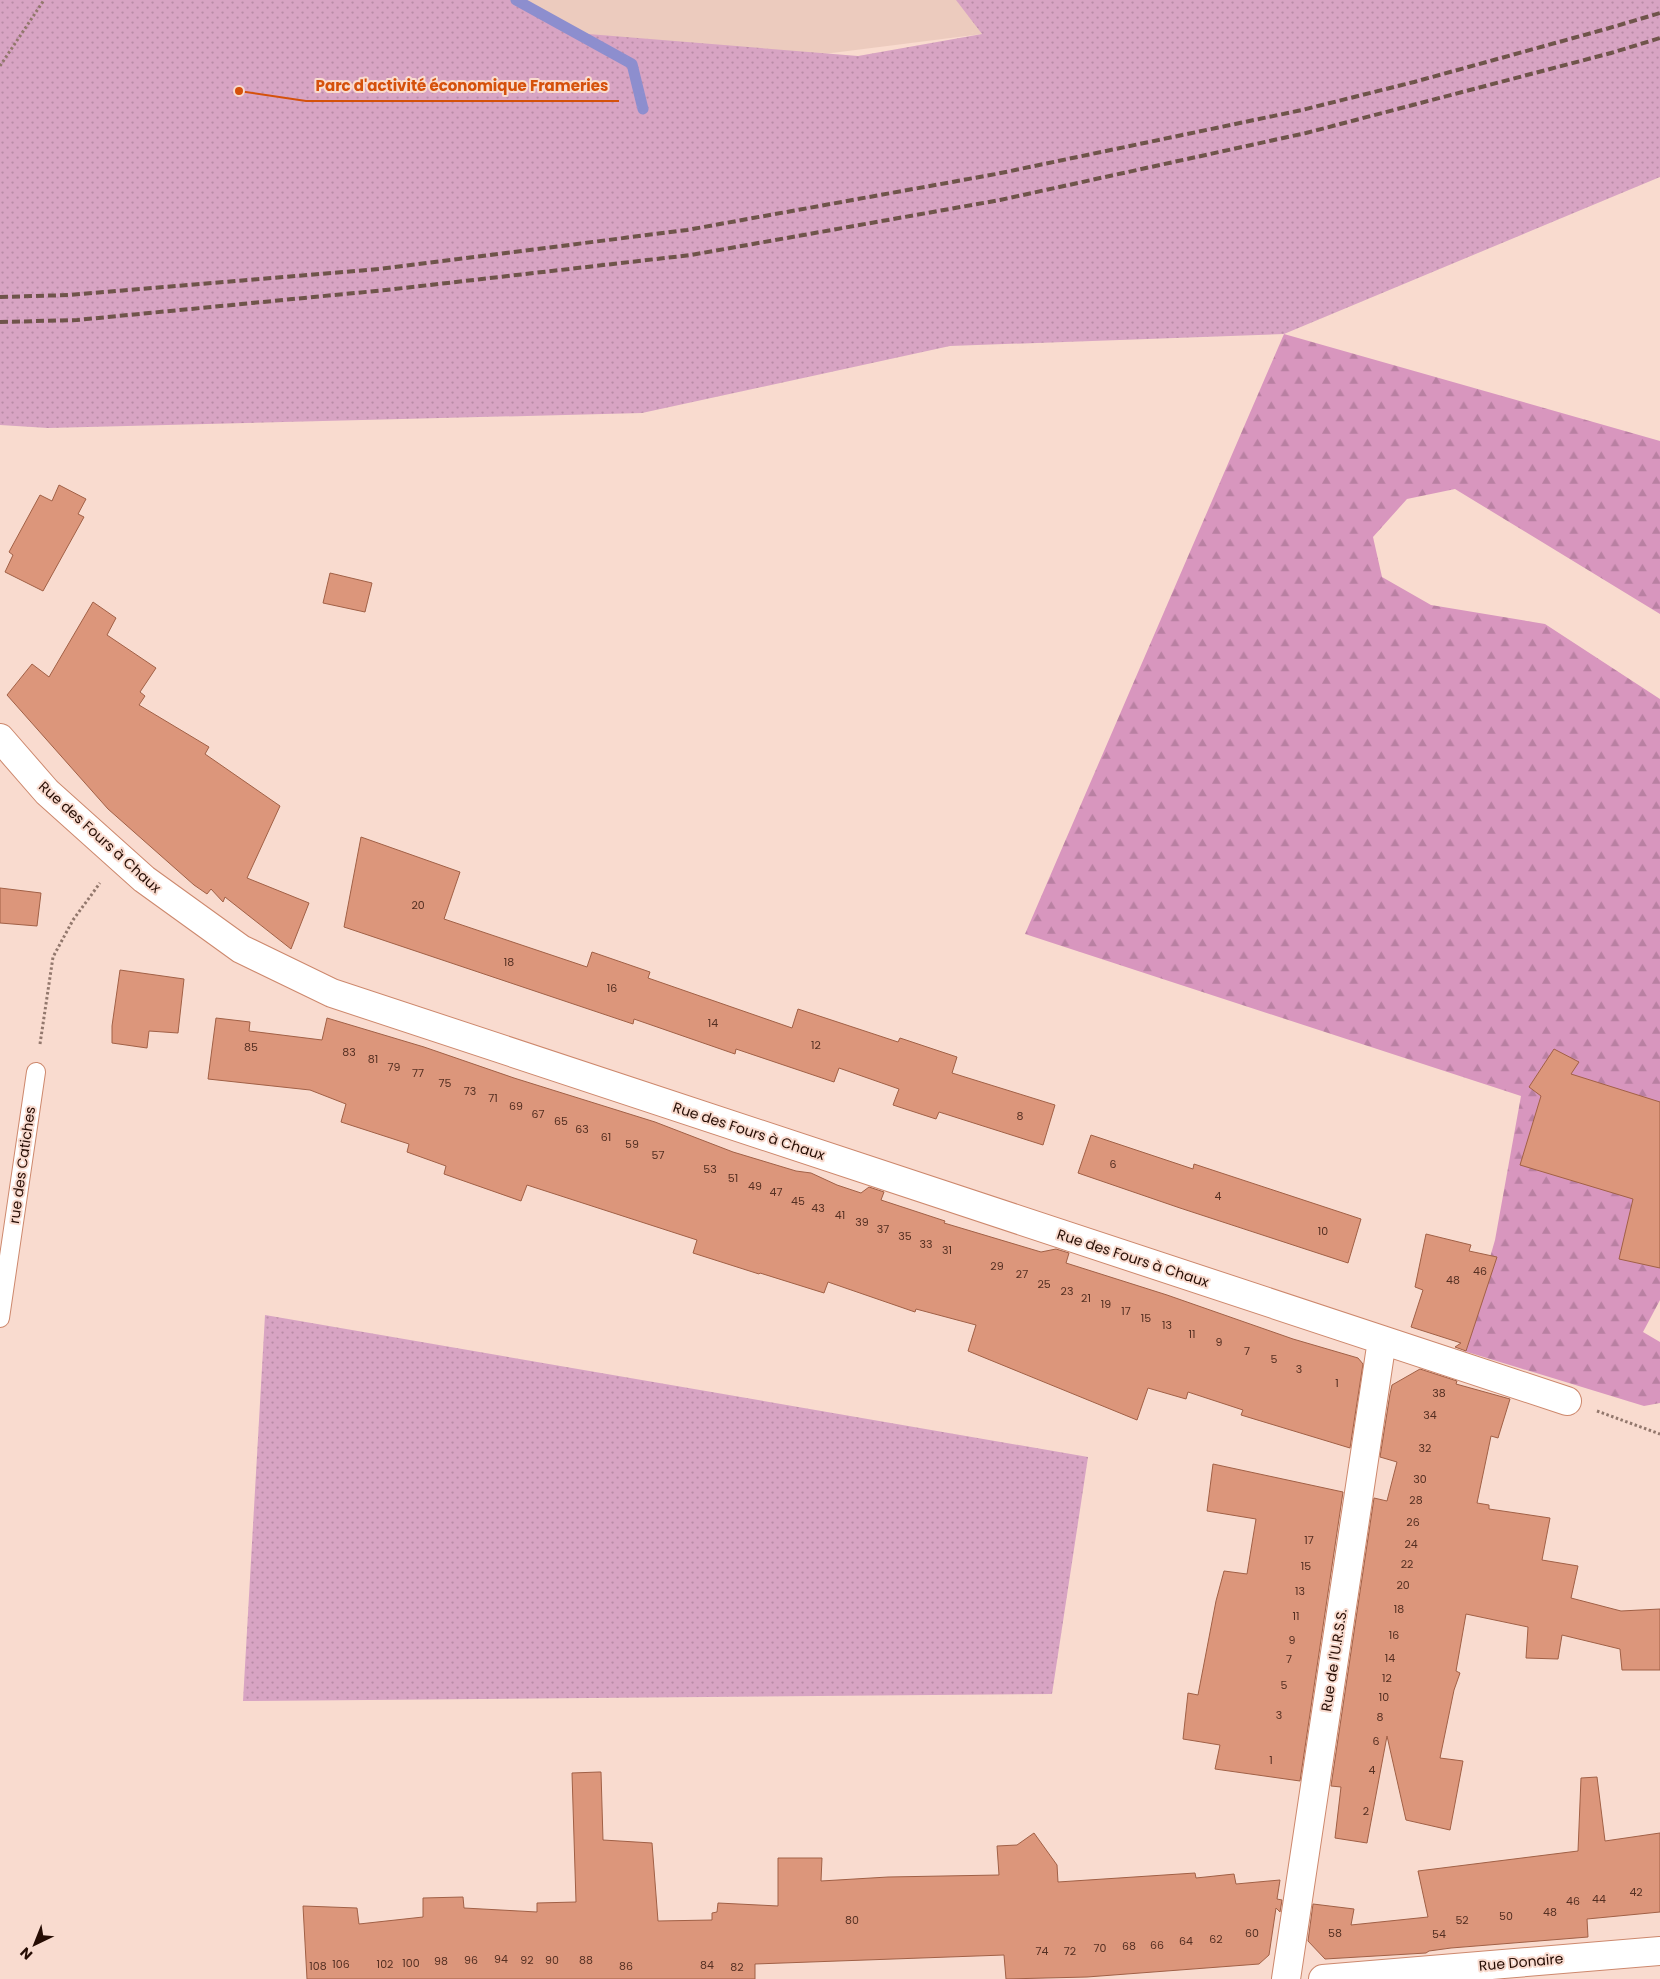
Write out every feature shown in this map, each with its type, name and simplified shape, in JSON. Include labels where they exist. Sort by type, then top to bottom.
[{"type":"street","name":"Rue des Fours à Chaux","points":[[0,738],[48,792],[144,880],[240,949],[332,993],[1566,1401]]},
{"type":"street","name":"Rue de l'U.R.S.S.","points":[[1286,1979],[1382,1340]]},
{"type":"street","name":"Rue Donaire","points":[[1323,1979],[1660,1951]]},
{"type":"lane","name":"rue des Catiches","points":[[0,1318],[36,1072]]},
{"type":"path","points":[[0,66],[44,0]]},
{"type":"path","points":[[36,1072],[53,957],[73,920],[121,859]]},
{"type":"path","points":[[1566,1401],[1660,1434]]},
{"type":"shaded area","points":[[0,0],[958,0],[982,34],[824,54]]},
{"type":"shaded area","points":[[0,0],[516,0],[576,33],[858,56],[982,34],[956,0],[1660,0],[1660,177],[1284,334],[950,346],[642,413],[48,428],[0,425]]},
{"type":"shaded area","points":[[265,1315],[1088,1457],[1052,1694],[243,1701]]},
{"type":"green space","points":[[1284,334],[1660,441],[1660,614],[1455,489],[1407,499],[1373,537],[1382,577],[1431,605],[1545,624],[1660,699],[1660,1300],[1643,1332],[1660,1342],[1660,1403],[1644,1406],[1464,1351],[1495,1240],[1521,1096],[1025,934]]},
{"type":"building","points":[[59,485],[86,499],[78,514],[84,517],[43,591],[5,572],[13,555],[9,552],[40,495],[52,501]]},
{"type":"building","points":[[330,573],[372,583],[365,612],[323,603]]},
{"type":"building","points":[[93,602],[116,618],[107,635],[156,668],[140,692],[145,696],[139,705],[209,747],[205,754],[280,806],[247,878],[309,903],[291,949],[225,897],[223,902],[211,889],[207,894],[194,885],[108,809],[7,695],[32,664],[49,677]]},
{"type":"building","points":[[361,837],[460,872],[444,919],[587,967],[592,952],[650,972],[648,978],[792,1028],[798,1009],[898,1042],[900,1038],[957,1057],[952,1073],[1055,1105],[1043,1145],[939,1112],[936,1119],[893,1105],[899,1089],[839,1068],[834,1082],[736,1049],[735,1054],[634,1019],[633,1024],[344,927]]},
{"type":"building","points":[[0,888],[41,893],[37,926],[0,923]]},
{"type":"building","points":[[120,970],[184,979],[178,1033],[149,1031],[147,1048],[112,1043],[112,1026]]},
{"type":"building","points":[[216,1018],[250,1022],[249,1031],[322,1040],[327,1018],[424,1047],[514,1078],[655,1122],[733,1152],[796,1171],[811,1173],[861,1193],[869,1187],[884,1192],[881,1200],[945,1221],[944,1223],[1041,1252],[1056,1249],[1069,1253],[1066,1263],[1167,1295],[1293,1339],[1358,1358],[1363,1364],[1350,1448],[1241,1415],[1243,1410],[1188,1392],[1186,1399],[1148,1388],[1137,1420],[968,1351],[976,1325],[916,1309],[915,1312],[828,1282],[824,1293],[759,1274],[693,1253],[697,1240],[527,1185],[521,1201],[444,1174],[446,1166],[407,1152],[409,1144],[341,1122],[346,1104],[310,1090],[208,1079]]},
{"type":"building","points":[[1554,1049],[1579,1062],[1571,1074],[1660,1102],[1660,1268],[1619,1259],[1633,1199],[1520,1165],[1541,1096],[1529,1087]]},
{"type":"building","points":[[1091,1135],[1193,1169],[1194,1164],[1361,1219],[1348,1263],[1078,1173]]},
{"type":"building","points":[[1426,1234],[1471,1245],[1469,1251],[1497,1257],[1466,1351],[1455,1347],[1461,1343],[1411,1327],[1423,1290],[1415,1287]]},
{"type":"building","points":[[1420,1369],[1457,1381],[1456,1384],[1510,1399],[1498,1438],[1491,1436],[1477,1503],[1489,1505],[1489,1509],[1550,1518],[1542,1560],[1578,1566],[1571,1598],[1621,1611],[1660,1609],[1660,1670],[1622,1670],[1620,1649],[1562,1635],[1558,1659],[1526,1658],[1528,1627],[1466,1614],[1456,1671],[1460,1673],[1454,1690],[1440,1758],[1463,1761],[1450,1830],[1406,1820],[1387,1736],[1367,1843],[1335,1838],[1341,1787],[1331,1786],[1374,1498],[1387,1501],[1397,1462],[1380,1457],[1390,1394],[1392,1385]]},
{"type":"building","points":[[1213,1464],[1343,1492],[1300,1781],[1215,1769],[1220,1745],[1183,1739],[1188,1693],[1198,1695],[1216,1601],[1224,1571],[1247,1574],[1256,1519],[1207,1511]]},
{"type":"building","points":[[601,1772],[603,1840],[652,1843],[658,1921],[712,1920],[712,1913],[717,1912],[718,1903],[778,1906],[778,1858],[822,1858],[821,1881],[888,1877],[999,1875],[997,1846],[1017,1845],[1034,1833],[1057,1865],[1058,1882],[1195,1873],[1196,1878],[1234,1874],[1236,1884],[1280,1880],[1277,1899],[1282,1900],[1280,1912],[1276,1908],[1269,1955],[1259,1964],[1087,1977],[1006,1979],[1004,1955],[755,1964],[755,1979],[307,1979],[303,1906],[357,1908],[359,1924],[423,1917],[423,1898],[463,1897],[464,1908],[537,1912],[537,1903],[576,1902],[572,1773]]},
{"type":"building","points":[[1597,1777],[1605,1841],[1660,1833],[1660,1912],[1587,1919],[1588,1937],[1451,1948],[1426,1953],[1325,1959],[1308,1941],[1313,1904],[1354,1909],[1351,1925],[1428,1917],[1418,1871],[1578,1851],[1581,1778]]},
{"type":"waterway","points":[[516,0],[632,64],[643,109]]},
{"type":"railway","points":[[0,297],[69,295],[379,269],[687,230],[996,174],[1302,110],[1414,82],[1660,13]]},
{"type":"railway","points":[[0,322],[77,320],[386,290],[691,255],[1000,200],[1306,133],[1611,53],[1660,38]]},
{"type":"place","name":"Parc d'activité économique Frameries","points":[[239,91]]}]
